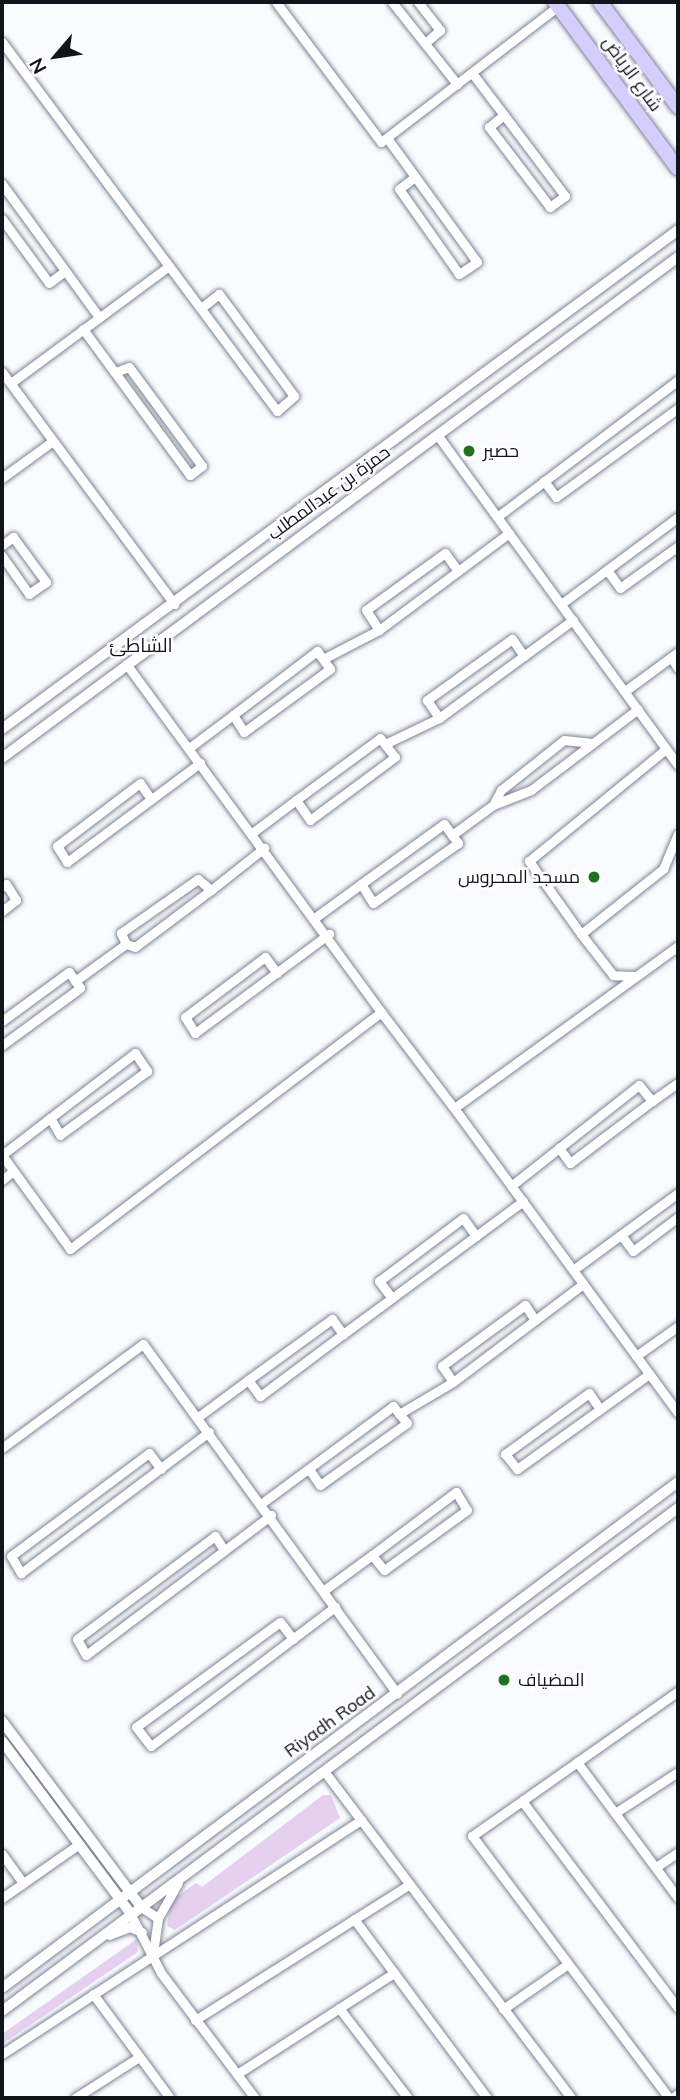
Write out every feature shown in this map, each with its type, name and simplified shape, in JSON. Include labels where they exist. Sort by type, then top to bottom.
[{"type":"main road","name":"شارع الرياض","points":[[600,2],[678,107]]},
{"type":"main road","name":"شارع الرياض","points":[[556,4],[678,169]]},
{"type":"street","points":[[276,2],[381,142],[472,73],[556,4]]},
{"type":"street","points":[[393,2],[457,84]]},
{"type":"street","points":[[418,2],[439,30],[426,42]]},
{"type":"street","points":[[2,42],[277,411],[295,396],[219,294],[201,308]]},
{"type":"street","points":[[472,73],[504,115],[565,196],[550,207],[489,127],[504,115]]},
{"type":"street","points":[[387,138],[477,262],[459,274],[399,189],[415,177]]},
{"type":"street","points":[[2,184],[99,317]]},
{"type":"street","points":[[2,219],[49,283],[65,271]]},
{"type":"street","name":"حمزة بن عبدالمطلب","points":[[2,729],[319,501],[678,230]]},
{"type":"street","name":"حمزة بن عبدالمطلب","points":[[2,758],[678,257]]},
{"type":"street","points":[[11,383],[169,266]]},
{"type":"street","points":[[83,329],[190,475],[202,466],[129,367],[115,372]]},
{"type":"street","points":[[2,372],[174,604]]},
{"type":"street","points":[[497,517],[678,380]]},
{"type":"street","points":[[544,481],[556,497],[678,408]]},
{"type":"street","points":[[438,436],[678,765]]},
{"type":"street","points":[[2,478],[53,441]]},
{"type":"street","points":[[319,501],[324,518]]},
{"type":"street","points":[[561,604],[678,517]]},
{"type":"street","points":[[285,526],[290,542]]},
{"type":"street","points":[[323,659],[379,630],[509,533]]},
{"type":"street","points":[[2,545],[13,537],[46,582],[29,594],[2,556]]},
{"type":"street","points":[[607,570],[620,588],[678,546]]},
{"type":"street","points":[[379,630],[366,610],[445,553],[458,571]]},
{"type":"street","points":[[385,744],[439,718],[573,620]]},
{"type":"street","points":[[439,718],[427,700],[512,639],[524,656]]},
{"type":"street","points":[[189,748],[317,651],[330,669],[244,732],[233,715]]},
{"type":"street","points":[[625,691],[675,655],[678,668]]},
{"type":"street","points":[[126,664],[329,934],[381,1012],[678,1413]]},
{"type":"street","points":[[452,835],[493,805],[531,790],[638,709]]},
{"type":"street","points":[[252,833],[296,800],[380,737],[395,757],[310,820],[296,800]]},
{"type":"street","points":[[493,805],[501,790],[564,740],[593,743]]},
{"type":"street","points":[[611,998],[612,975],[529,861],[666,749]]},
{"type":"street","points":[[150,799],[139,783],[57,846],[67,862],[200,762]]},
{"type":"street","points":[[316,917],[361,884],[444,824],[458,843],[373,903],[361,884]]},
{"type":"street","points":[[582,934],[663,869],[678,834]]},
{"type":"street","points":[[211,890],[198,879],[121,933],[126,944],[135,947],[211,890],[264,848]]},
{"type":"street","points":[[2,887],[6,884],[16,900],[2,911]]},
{"type":"street","points":[[276,973],[265,957],[185,1017],[195,1033],[329,934]]},
{"type":"street","points":[[75,981],[126,944]]},
{"type":"street","points":[[454,1108],[611,998],[678,946]]},
{"type":"street","points":[[2,1021],[69,972],[80,988],[2,1045]]},
{"type":"street","points":[[612,975],[636,976]]},
{"type":"street","points":[[50,1118],[60,1135],[147,1071],[135,1053],[50,1118],[2,1155],[70,1249],[381,1012]]},
{"type":"street","points":[[559,1148],[570,1163],[678,1083]]},
{"type":"street","points":[[511,1186],[639,1085],[652,1101]]},
{"type":"street","points":[[2,1180],[13,1171]]},
{"type":"street","points":[[573,1270],[678,1193]]},
{"type":"street","points":[[248,1380],[260,1396],[523,1201]]},
{"type":"street","points":[[621,1235],[632,1251],[678,1217]]},
{"type":"street","points":[[392,1298],[379,1281],[463,1218],[476,1236]]},
{"type":"street","points":[[399,1414],[453,1381],[583,1284]]},
{"type":"street","points":[[453,1381],[442,1366],[525,1305],[536,1320]]},
{"type":"street","points":[[198,1417],[332,1318],[342,1334]]},
{"type":"street","points":[[636,1356],[678,1326]]},
{"type":"street","points":[[2,1448],[143,1344],[271,1515],[397,1695]]},
{"type":"street","points":[[600,1409],[589,1393],[505,1454],[517,1469],[649,1374]]},
{"type":"street","points":[[262,1503],[393,1406],[407,1423],[320,1485],[309,1469]]},
{"type":"street","points":[[160,1469],[149,1453],[10,1556],[21,1573],[160,1469],[209,1432]]},
{"type":"street","name":"Riyadh Road","points":[[2,1988],[397,1695],[678,1482]]},
{"type":"street","points":[[323,1591],[456,1492],[467,1510],[384,1570],[372,1555]]},
{"type":"street","points":[[2,2011],[678,1508]]},
{"type":"street","points":[[224,1550],[215,1535],[77,1639],[86,1654],[271,1515]]},
{"type":"street","points":[[293,1639],[280,1622],[136,1727],[150,1746],[293,1639],[335,1606]]},
{"type":"street","points":[[678,1690],[472,1836],[670,2098],[678,2094]]},
{"type":"street","points":[[2,1721],[135,1910],[152,1950],[195,2020],[255,2098]]},
{"type":"street","points":[[2,1741],[79,1844],[125,1895]]},
{"type":"street","points":[[577,1762],[678,1898]]},
{"type":"street","points":[[324,1771],[571,2098]]},
{"type":"street","points":[[615,1813],[678,1772]]},
{"type":"street","points":[[522,1801],[678,2008]]},
{"type":"street","points":[[2,2054],[93,1994],[152,1950],[361,1820]]},
{"type":"street","points":[[2,1898],[79,1844]]},
{"type":"street","points":[[656,1867],[678,1852]]},
{"type":"street","points":[[2,1854],[23,1882]]},
{"type":"street","points":[[152,1950],[159,1918],[184,1874]]},
{"type":"street","points":[[195,2020],[410,1884]]},
{"type":"street","points":[[135,1910],[159,1918]]},
{"type":"street","points":[[354,1919],[487,2098]]},
{"type":"street","points":[[94,1940],[130,1927],[144,1933]]},
{"type":"street","points":[[503,2009],[568,1964]]},
{"type":"street","points":[[237,2074],[394,1973]]},
{"type":"street","points":[[93,1994],[170,2098]]},
{"type":"street","points":[[339,2007],[408,2098]]},
{"type":"street","points":[[75,2098],[90,2094],[139,2057]]},
{"type":"shaded area","points":[[323,1795],[331,1795],[340,1818],[175,1930],[167,1926],[171,1901],[196,1883],[202,1887]]},
{"type":"shaded area","points":[[137,1939],[138,1952],[2,2044],[2,2034]]},
{"type":"place","name":"حصير","points":[[469,451]]},
{"type":"place","name":"مسجد المحروس","points":[[594,877]]},
{"type":"place","name":"المضياف","points":[[504,1680]]},
{"type":"district","name":"الشاطئ","points":[[141,646]]}]
